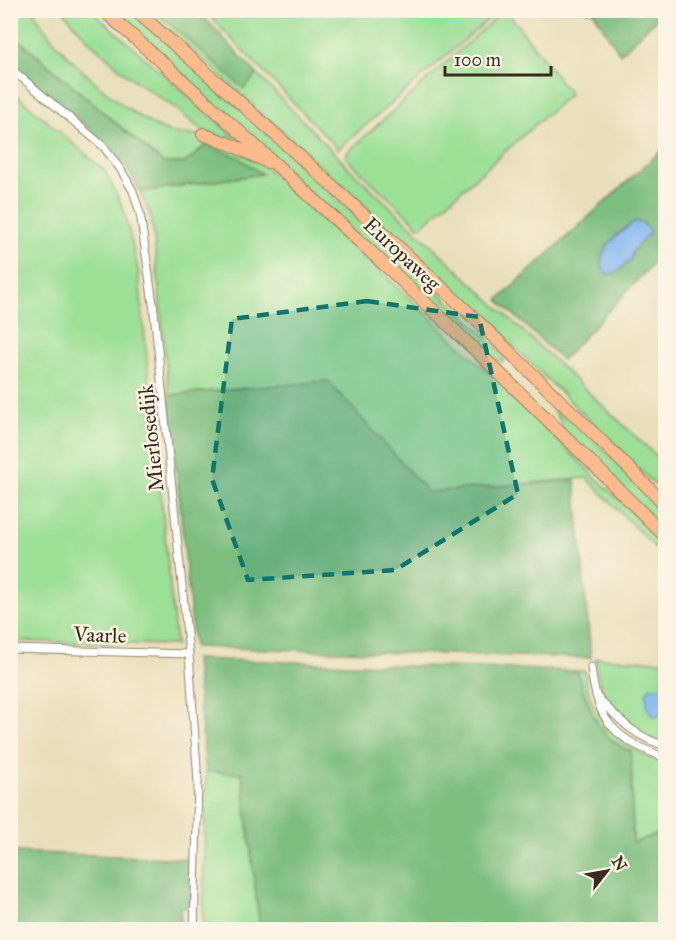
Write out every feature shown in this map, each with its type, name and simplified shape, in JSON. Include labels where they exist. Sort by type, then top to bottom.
[{"type":"highway","name":"Europaweg","points":[[103,10],[278,166],[435,312],[666,537]]},
{"type":"highway","name":"Europaweg","points":[[135,10],[336,190],[516,358],[666,505]]},
{"type":"highway","points":[[203,134],[278,166]]},
{"type":"street","name":"Mierlosedijk","points":[[10,68],[103,146],[121,170],[133,192],[140,213],[154,311],[189,654],[198,782],[194,930]]},
{"type":"street","name":"Vaarle","points":[[10,649],[189,654]]},
{"type":"street","points":[[591,667],[602,715],[621,737],[666,758]]},
{"type":"street","points":[[597,697],[629,729],[650,741],[666,746]]},
{"type":"highlighted area","points":[[367,301],[479,317],[518,494],[395,570],[248,580],[212,479],[232,319]]},
{"type":"green space","points":[[665,10],[620,54],[593,11]]},
{"type":"green space","points":[[11,11],[34,11],[56,43],[74,62],[114,98],[153,125],[172,133],[197,135],[214,140],[267,169],[416,304],[621,502],[665,549],[665,558],[587,478],[428,492],[328,381],[169,395],[154,237],[151,217],[140,192],[261,174],[206,145],[185,163],[163,163],[11,33]]},
{"type":"green space","points":[[63,11],[92,11],[248,149],[203,131],[175,108],[127,75],[90,42]]},
{"type":"green space","points":[[109,11],[130,11],[198,70],[498,347],[496,349],[505,360],[503,362],[488,356]]},
{"type":"green space","points":[[148,11],[155,11],[244,88],[257,74],[349,168],[665,464],[665,495],[410,249]]},
{"type":"green space","points":[[155,11],[198,11],[257,74],[244,89]]},
{"type":"green space","points":[[205,11],[498,11],[338,149]]},
{"type":"green space","points":[[503,11],[507,11],[570,94],[420,227],[346,158],[347,153]]},
{"type":"green space","points":[[10,33],[163,163],[185,163],[206,145],[238,157],[262,174],[140,192],[122,160],[11,62]]},
{"type":"green space","points":[[11,90],[105,171],[124,210],[138,269],[176,645],[11,641]]},
{"type":"green space","points":[[665,147],[665,251],[562,360],[498,300]],"holes":[[[634,222],[643,223],[650,232],[632,252],[629,262],[615,273],[616,235]]]},
{"type":"green space","points":[[328,381],[428,492],[575,480],[591,658],[194,647],[169,395]]},
{"type":"green space","points":[[553,409],[567,417],[569,415],[665,510],[665,530],[561,427],[562,424]]},
{"type":"green space","points":[[596,658],[665,661],[665,743],[637,730],[616,713],[602,689]]},
{"type":"green space","points":[[195,659],[577,671],[590,707],[602,729],[619,746],[631,751],[633,843],[665,831],[665,921],[650,930],[260,929],[242,773],[206,772]]},
{"type":"green space","points":[[577,671],[585,671],[593,703],[610,730],[635,750],[665,763],[665,831],[633,843],[631,751],[619,745],[602,729],[590,707]]},
{"type":"green space","points":[[206,772],[242,773],[260,929],[203,930]]},
{"type":"green space","points":[[11,852],[193,859],[191,907],[180,908],[181,924],[192,926],[191,929],[11,930]]},
{"type":"water","points":[[634,222],[643,223],[650,232],[632,252],[630,261],[615,273],[605,274],[602,258],[605,251],[615,238]]},
{"type":"water","points":[[651,687],[665,687],[665,709],[657,717],[650,713],[648,707],[647,691]]},
{"type":"waterway","points":[[665,468],[666,477]]},
{"type":"waterway","points":[[664,769],[666,781]]}]
